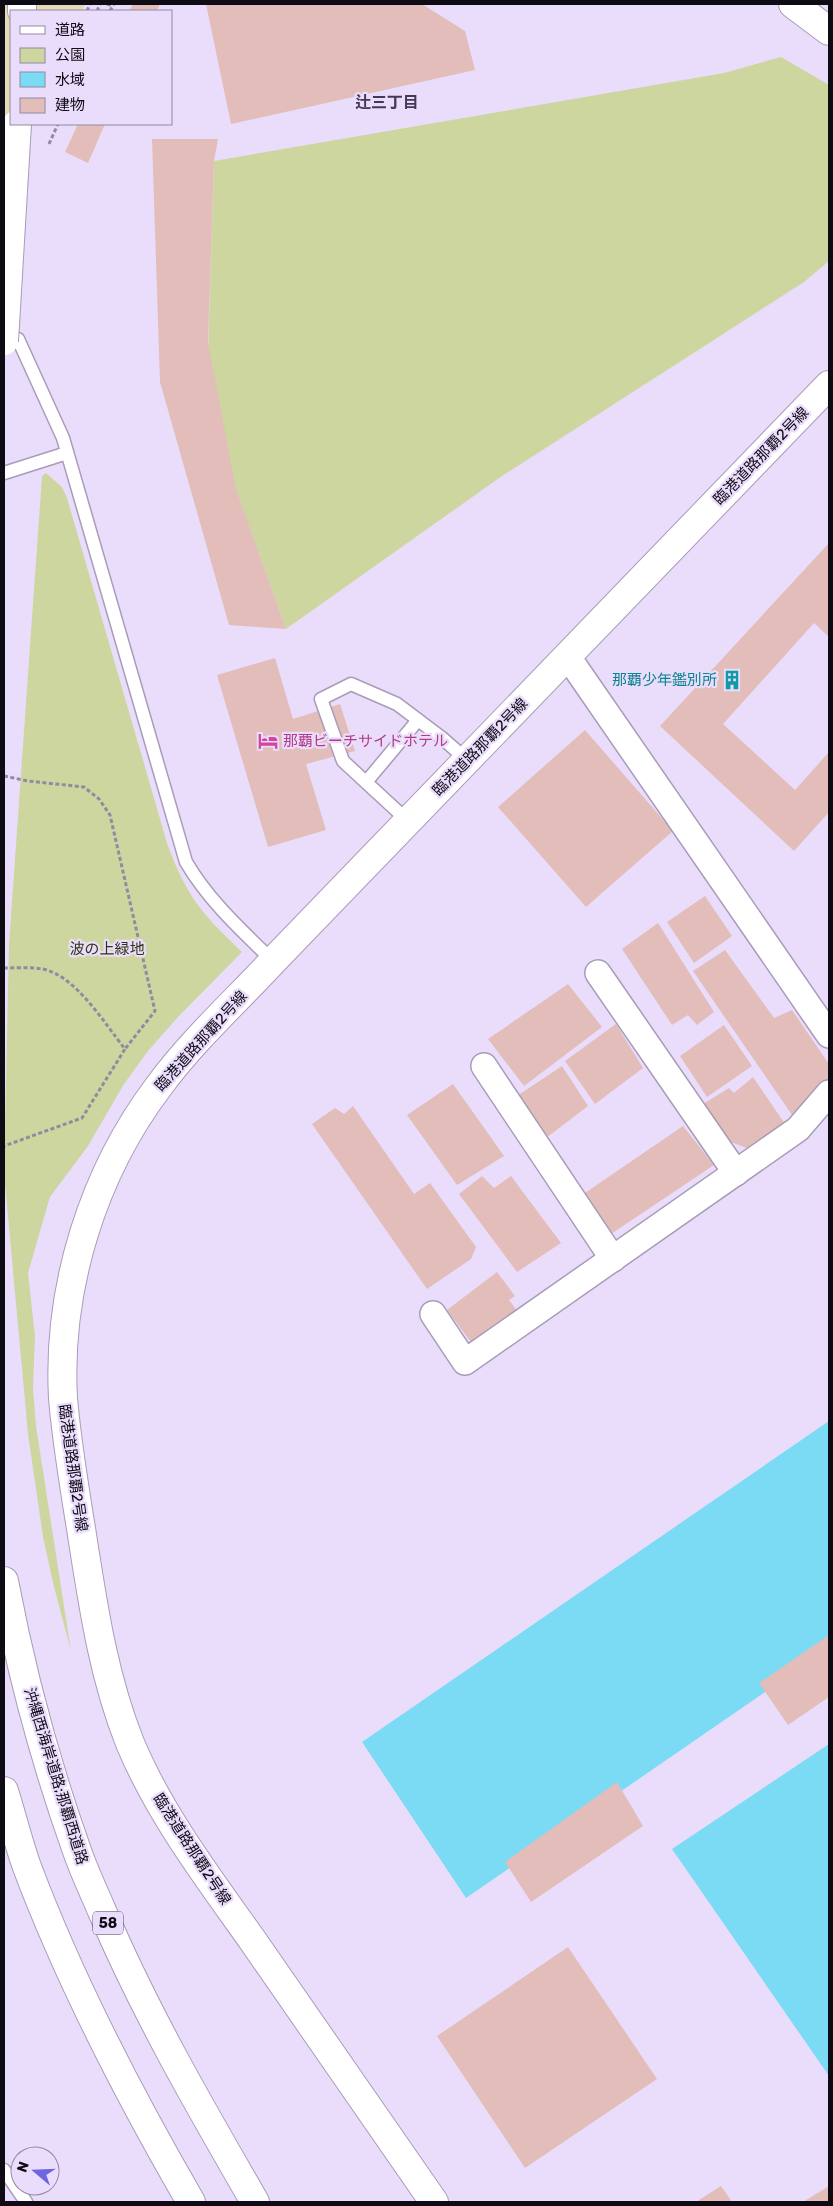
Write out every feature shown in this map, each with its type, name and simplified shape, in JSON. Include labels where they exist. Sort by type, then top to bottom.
[{"type":"main road","points":[[793,4],[829,32]]},
{"type":"main road","points":[[11,340],[17,125]]},
{"type":"main road","name":"臨港道路那覇2号線","points":[[434,2202],[200,1866],[155,1792],[131,1746],[112,1692],[96,1627],[67,1441],[63,1394],[66,1309],[75,1268],[98,1195],[135,1120],[188,1051],[829,385]]},
{"type":"main road","name":"沖縄西海岸道路;那覇西道路","points":[[4,1581],[12,1623],[40,1735],[76,1849],[124,1961],[200,2107],[255,2202]]},
{"type":"main road","points":[[4,1791],[27,1866],[76,1986],[150,2131],[191,2202]]},
{"type":"street","points":[[568,657],[829,1034]]},
{"type":"street","points":[[598,973],[736,1173]]},
{"type":"street","points":[[484,1066],[613,1259]]},
{"type":"street","points":[[433,1314],[465,1362],[798,1128],[829,1093]]},
{"type":"lane","points":[[11,340],[63,438],[186,862],[201,886],[218,907],[273,961]]},
{"type":"lane","points":[[4,473],[68,453]]},
{"type":"lane","points":[[408,821],[368,781],[343,761],[321,699],[351,684],[397,704],[467,760]]},
{"type":"lane","points":[[368,781],[418,720]]},
{"type":"lane","points":[[4,2170],[26,2202]]},
{"type":"path","points":[[107,4],[113,5]]},
{"type":"path","points":[[4,776],[28,782],[84,787],[99,799],[110,815],[155,1011],[125,1050],[82,1118],[4,1146]]},
{"type":"path","points":[[4,968],[43,969],[60,976],[87,1000],[125,1050]]},
{"type":"green space","points":[[781,57],[829,85],[829,261],[804,282],[502,476],[286,629],[232,479],[208,352],[214,161],[724,73]]},
{"type":"green space","name":"波の上緑地","points":[[46,473],[62,487],[67,498],[167,843],[174,861],[181,877],[197,903],[216,926],[242,952],[178,1017],[148,1051],[124,1084],[88,1146],[50,1197],[28,1273],[35,1336],[33,1388],[36,1426],[71,1651],[43,1537],[28,1434],[4,1173],[9,944],[42,476]]},
{"type":"sand","points":[[4,4],[85,4],[82,10],[10,10],[10,125],[4,133]]},
{"type":"water","points":[[829,1421],[829,1648],[466,1898],[362,1742]]},
{"type":"water","points":[[829,1744],[829,2076],[672,1849]]},
{"type":"building","points":[[133,4],[160,4],[157,10],[130,10]]},
{"type":"building","points":[[206,4],[422,4],[465,31],[475,70],[231,124]]},
{"type":"building","points":[[78,125],[105,125],[88,163],[65,152]]},
{"type":"building","points":[[152,139],[218,139],[214,161],[208,342],[236,489],[286,629],[229,625],[160,382]]},
{"type":"building","name":"那覇少年鑑別所","points":[[829,543],[829,637],[814,623],[723,724],[795,790],[829,752],[829,812],[794,851],[660,726]]},
{"type":"building","name":"那覇ビーチサイドホテル","points":[[275,658],[293,719],[340,704],[355,751],[306,764],[326,830],[268,847],[217,675]]},
{"type":"building","points":[[585,730],[673,831],[586,907],[498,807]]},
{"type":"building","points":[[705,896],[732,936],[694,963],[667,922]]},
{"type":"building","points":[[658,923],[714,1012],[697,1025],[688,1015],[672,1025],[622,949]]},
{"type":"building","points":[[725,950],[774,1018],[792,1010],[829,1064],[829,1080],[820,1087],[822,1091],[792,1115],[693,971]]},
{"type":"building","points":[[568,984],[602,1027],[524,1086],[488,1039]]},
{"type":"building","points":[[616,1024],[643,1068],[595,1104],[565,1061]]},
{"type":"building","points":[[724,1025],[752,1066],[707,1097],[680,1056]]},
{"type":"building","points":[[562,1066],[588,1106],[546,1138],[517,1096]]},
{"type":"building","points":[[753,1077],[785,1124],[754,1151],[731,1142],[703,1104],[729,1088],[734,1093]]},
{"type":"building","points":[[453,1084],[504,1156],[457,1185],[407,1115]]},
{"type":"building","points":[[353,1106],[414,1194],[430,1183],[476,1247],[471,1259],[427,1289],[312,1124],[335,1108],[344,1114]]},
{"type":"building","points":[[683,1126],[714,1165],[611,1234],[582,1195]]},
{"type":"building","points":[[482,1176],[494,1188],[511,1176],[561,1243],[517,1272],[459,1194]]},
{"type":"building","points":[[497,1272],[515,1296],[509,1300],[518,1312],[473,1345],[447,1310]]},
{"type":"building","points":[[829,1635],[829,1697],[788,1725],[759,1683]]},
{"type":"building","points":[[617,1782],[643,1826],[531,1902],[505,1862]]},
{"type":"building","points":[[568,1947],[657,2079],[525,2168],[437,2036]]},
{"type":"building","points":[[721,2186],[732,2202],[696,2202]]},
{"type":"building","points":[[829,2186],[829,2202],[803,2202]]},
{"type":"place","name":"那覇少年鑑別所","points":[[732,680]]},
{"type":"place","name":"那覇ビーチサイドホテル","points":[[268,741]]},
{"type":"district","name":"辻三丁目","points":[[387,102]]}]
